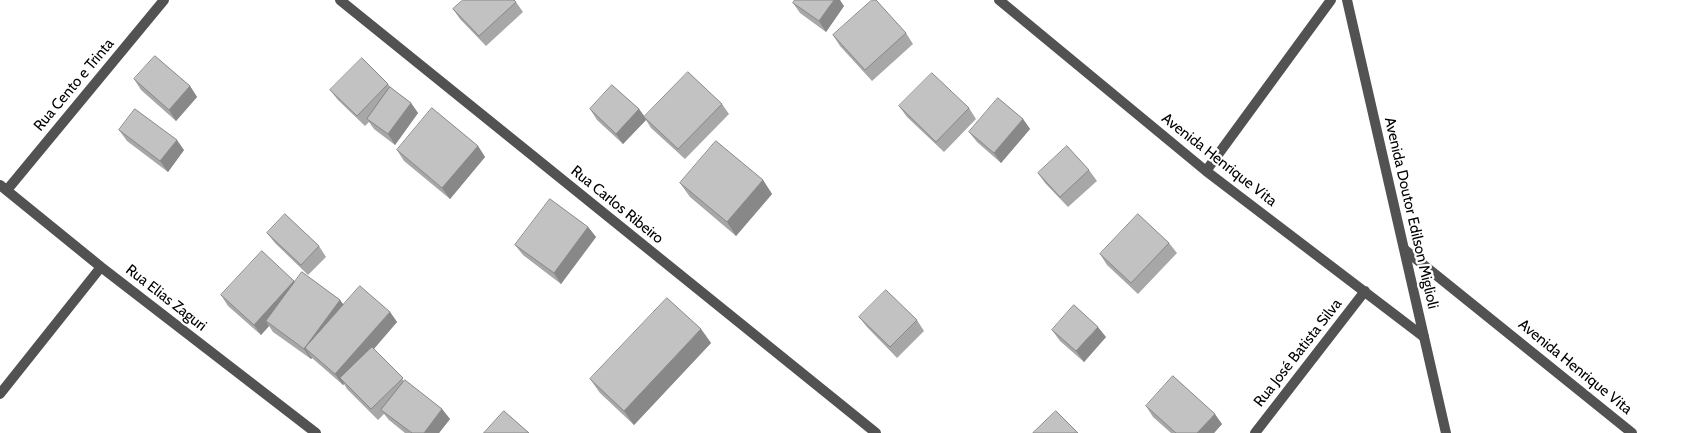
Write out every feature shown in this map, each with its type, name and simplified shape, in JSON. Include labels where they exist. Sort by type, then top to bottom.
[{"type":"street","name":"Rua Cento e Trinta","points":[[3,188],[164,0]]},
{"type":"street","name":"Rua Carlos Ribeiro","points":[[340,0],[876,433]]},
{"type":"street","name":"Avenida Henrique Vita","points":[[999,0],[1206,171],[1424,336]]},
{"type":"street","points":[[1206,171],[1331,0]]},
{"type":"street","name":"Avenida Doutor Edilson Miglioli","points":[[1347,0],[1446,433]]},
{"type":"street","name":"Rua Elias Zaguri","points":[[3,188],[101,267],[316,433]]},
{"type":"street","name":"Avenida Henrique Vita","points":[[1404,250],[1632,433]]},
{"type":"street","points":[[0,394],[101,267]]},
{"type":"street","name":"Rua José Batista Silva","points":[[1255,433],[1365,292]]},
{"type":"building","points":[[463,0],[514,0],[516,2],[479,36],[453,9]]},
{"type":"building","points":[[795,0],[834,0],[819,21],[793,3]]},
{"type":"building","points":[[872,0],[876,0],[906,33],[865,70],[833,35]]},
{"type":"building","points":[[155,56],[190,86],[169,110],[134,79]]},
{"type":"building","points":[[362,58],[388,84],[357,116],[330,90]]},
{"type":"building","points":[[688,72],[722,104],[678,149],[644,117]]},
{"type":"building","points":[[932,73],[969,108],[936,142],[899,106]]},
{"type":"building","points":[[612,85],[639,109],[616,134],[590,109]]},
{"type":"building","points":[[390,87],[411,103],[388,134],[367,119]]},
{"type":"building","points":[[998,98],[1023,119],[994,153],[969,132]]},
{"type":"building","points":[[432,108],[478,146],[442,188],[397,150]]},
{"type":"building","points":[[135,109],[177,140],[160,161],[119,130]]},
{"type":"building","points":[[716,141],[763,180],[727,222],[680,183]]},
{"type":"building","points":[[1067,146],[1089,170],[1060,197],[1038,173]]},
{"type":"building","points":[[550,199],[588,227],[554,273],[515,245]]},
{"type":"building","points":[[285,214],[319,246],[301,265],[267,233]]},
{"type":"building","points":[[1138,214],[1169,243],[1131,283],[1100,254]]},
{"type":"building","points":[[262,251],[294,281],[254,325],[221,295]]},
{"type":"building","points":[[302,272],[340,300],[304,349],[266,321]]},
{"type":"building","points":[[360,286],[390,312],[335,374],[305,348]]},
{"type":"building","points":[[886,290],[917,320],[890,347],[859,317]]},
{"type":"building","points":[[667,298],[701,329],[624,411],[590,379]]},
{"type":"building","points":[[1074,305],[1098,327],[1076,351],[1052,330]]},
{"type":"building","points":[[372,347],[403,378],[371,409],[340,378]]},
{"type":"building","points":[[1173,376],[1215,414],[1197,433],[1176,433],[1146,406]]},
{"type":"building","points":[[405,380],[442,409],[424,433],[412,433],[381,410]]},
{"type":"building","points":[[504,411],[529,433],[484,433]]},
{"type":"building","points":[[1056,411],[1078,433],[1033,433]]}]
